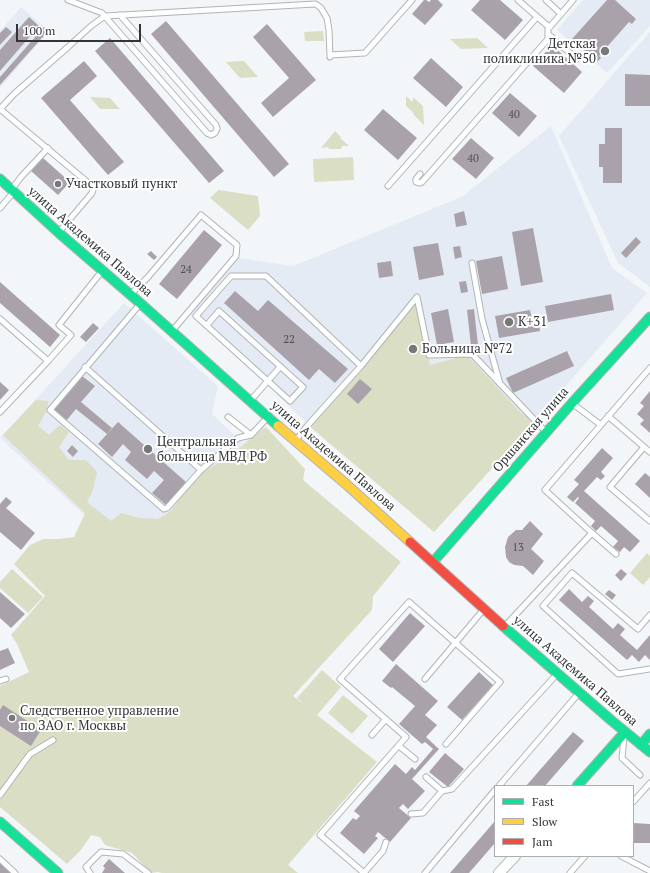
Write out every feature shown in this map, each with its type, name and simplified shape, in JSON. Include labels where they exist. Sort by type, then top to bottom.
[{"type":"street","name":"улица Академика Павлова","points":[[0,179],[59,233],[295,441],[346,484],[579,693],[650,752]]},
{"type":"street","name":"Оршанская улица","points":[[433,562],[546,432],[650,317]]},
{"type":"street","points":[[578,785],[625,732]]},
{"type":"street","points":[[641,745],[650,734]]},
{"type":"street","points":[[0,822],[58,873]]},
{"type":"street","points":[[500,873],[514,857]]},
{"type":"lane","points":[[68,0],[101,12],[207,134],[215,134],[217,129],[216,125],[120,15]]},
{"type":"lane","points":[[59,233],[92,193],[92,185],[0,109],[14,94],[68,48],[90,26],[105,16],[315,4],[321,8],[327,18],[330,56],[365,54],[412,0]]},
{"type":"lane","points":[[518,0],[549,27]]},
{"type":"lane","points":[[546,0],[561,14]]},
{"type":"lane","points":[[420,174],[416,180],[418,183],[422,182],[548,39],[547,30],[573,0]]},
{"type":"lane","points":[[388,186],[537,17]]},
{"type":"lane","points":[[548,34],[576,59]]},
{"type":"lane","points":[[0,208],[21,177],[48,148]]},
{"type":"lane","points":[[131,295],[202,215],[237,245],[236,256],[171,331]]},
{"type":"lane","points":[[472,263],[482,319],[500,384]]},
{"type":"lane","points":[[0,412],[71,335],[58,325],[103,271]]},
{"type":"lane","points":[[206,325],[219,311],[303,387],[290,401],[196,316],[231,276],[266,276],[361,366]]},
{"type":"lane","points":[[295,441],[361,366],[417,297],[430,355],[472,354],[546,432]]},
{"type":"lane","points":[[140,303],[50,410],[164,509],[167,508],[201,470],[238,438],[251,435],[268,417]]},
{"type":"lane","points":[[0,319],[48,361]]},
{"type":"lane","points":[[85,367],[201,470]]},
{"type":"lane","points":[[250,401],[280,367]]},
{"type":"lane","points":[[616,554],[545,490],[650,368]]},
{"type":"lane","points":[[572,403],[600,426]]},
{"type":"lane","points":[[608,416],[650,452]]},
{"type":"lane","points":[[228,417],[251,435]]},
{"type":"lane","points":[[644,447],[610,487],[650,521]]},
{"type":"lane","points":[[504,626],[592,533]]},
{"type":"lane","points":[[650,615],[638,629],[572,573],[543,606],[618,674],[650,669]]},
{"type":"lane","points":[[386,842],[383,851],[364,873],[320,835],[406,737],[340,679],[409,602],[500,682],[446,744]]},
{"type":"lane","points":[[425,679],[484,609]]},
{"type":"lane","points":[[411,814],[423,813],[442,791],[452,789],[557,673]]},
{"type":"lane","points":[[0,681],[6,679]]},
{"type":"lane","points":[[500,785],[579,693]]},
{"type":"lane","points":[[372,735],[386,719]]},
{"type":"lane","points":[[625,732],[622,758],[640,775]]},
{"type":"lane","points":[[0,795],[30,754],[53,740]]},
{"type":"lane","points":[[398,746],[415,759]]},
{"type":"lane","points":[[426,776],[442,791]]},
{"type":"lane","points":[[634,801],[650,783]]},
{"type":"lane","points":[[424,873],[494,791]]},
{"type":"lane","points":[[90,873],[86,867],[101,852],[123,854],[148,873]]},
{"type":"lane","points":[[570,873],[584,857]]},
{"type":"lane","points":[[623,857],[650,871]]},
{"type":"lane","points":[[0,859],[15,873]]},
{"type":"shaded area","name":"Детская поликлиника №50","points":[[583,0],[650,0],[650,26],[607,73],[557,30]]},
{"type":"shaded area","points":[[21,7],[49,31],[0,88],[0,31]]},
{"type":"shaded area","points":[[650,32],[650,287],[618,263],[559,136]]},
{"type":"shaded area","name":"Больница №72","points":[[551,126],[612,268],[647,293],[535,421],[434,532],[308,425],[266,383],[190,315],[239,258],[293,266],[463,196]]},
{"type":"shaded area","name":"Центральная больница МВД РФ","points":[[124,303],[218,386],[212,414],[243,443],[251,435],[263,427],[290,456],[165,589],[0,438]]},
{"type":"green space","points":[[323,31],[324,41],[305,41],[304,32]]},
{"type":"green space","points":[[477,38],[488,48],[461,49],[450,39]]},
{"type":"green space","points":[[244,61],[258,77],[240,78],[226,62]]},
{"type":"green space","points":[[406,96],[413,102],[413,97],[423,106],[424,125],[406,106]]},
{"type":"green space","points":[[90,97],[110,98],[120,109],[100,109]]},
{"type":"green space","points":[[335,131],[349,146],[342,146],[341,149],[329,149],[328,147],[321,148]]},
{"type":"green space","points":[[353,157],[354,180],[314,182],[313,159]]},
{"type":"green space","points":[[219,190],[258,196],[260,216],[248,230],[210,198]]},
{"type":"green space","points":[[417,299],[430,365],[467,355],[522,414],[535,421],[434,532],[308,425]]},
{"type":"green space","points":[[36,400],[49,401],[45,414],[38,426],[49,435],[60,425],[69,432],[59,447],[69,460],[86,460],[97,472],[93,490],[87,502],[111,521],[121,513],[140,518],[158,519],[171,511],[193,479],[232,454],[266,427],[305,469],[303,480],[401,562],[373,596],[372,610],[293,696],[306,706],[297,698],[322,670],[341,687],[317,715],[377,762],[288,865],[298,873],[151,873],[132,853],[105,845],[100,837],[91,835],[81,850],[67,864],[0,807],[0,686],[29,672],[17,644],[11,635],[45,596],[14,564],[30,545],[43,539],[74,537],[85,513],[3,435]]},
{"type":"green space","points":[[647,553],[650,556],[650,577],[643,585],[630,573]]},
{"type":"green space","points":[[12,569],[43,597],[28,613],[0,588],[0,582]]},
{"type":"green space","points":[[343,695],[368,716],[352,734],[328,713]]},
{"type":"building","points":[[424,0],[429,2],[431,0],[438,0],[443,5],[425,25],[412,14]]},
{"type":"building","points":[[480,0],[500,0],[523,20],[505,40],[471,10]]},
{"type":"building","points":[[607,0],[615,0],[636,19],[632,24],[629,22],[599,56],[601,58],[597,62],[572,39]]},
{"type":"building","points":[[29,17],[39,26],[0,71],[0,50]]},
{"type":"building","points":[[166,21],[289,164],[274,177],[151,34]]},
{"type":"building","points":[[267,24],[316,80],[273,117],[261,103],[289,78],[253,37]]},
{"type":"building","points":[[6,27],[12,32],[0,45],[0,33]]},
{"type":"building","points":[[44,27],[48,31],[0,85],[0,77]]},
{"type":"building","points":[[110,38],[224,171],[209,183],[95,51]]},
{"type":"building","points":[[552,45],[582,72],[564,93],[533,66]]},
{"type":"building","points":[[431,58],[463,87],[446,107],[413,78]]},
{"type":"building","points":[[84,61],[97,76],[70,100],[124,162],[108,175],[41,98]]},
{"type":"building","points":[[625,74],[650,75],[650,106],[625,106]]},
{"type":"building","points":[[510,93],[537,116],[519,137],[492,113]]},
{"type":"building","points":[[383,109],[417,138],[398,160],[364,130]]},
{"type":"building","points":[[605,128],[622,128],[622,183],[603,183],[603,167],[599,167],[599,144],[605,144]]},
{"type":"building","points":[[471,138],[494,158],[476,179],[452,159]]},
{"type":"building","points":[[43,158],[70,182],[58,195],[31,171]]},
{"type":"building","points":[[464,211],[467,225],[456,227],[454,214]]},
{"type":"building","points":[[533,228],[543,282],[521,286],[512,232]]},
{"type":"building","points":[[204,230],[222,245],[177,299],[159,284]]},
{"type":"building","points":[[636,237],[641,242],[626,258],[621,253]]},
{"type":"building","points":[[438,243],[444,275],[419,280],[413,247]]},
{"type":"building","points":[[460,246],[462,257],[455,259],[453,247]]},
{"type":"building","points":[[151,251],[157,257],[154,260],[147,254]]},
{"type":"building","points":[[502,256],[508,289],[482,294],[476,261]]},
{"type":"building","points":[[391,261],[393,276],[379,278],[377,263]]},
{"type":"building","points":[[466,281],[468,292],[461,293],[459,282]]},
{"type":"building","points":[[0,282],[60,335],[50,347],[0,303]]},
{"type":"building","points":[[235,291],[258,311],[268,300],[348,369],[335,383],[319,369],[309,380],[224,303]]},
{"type":"building","points":[[611,294],[614,310],[548,322],[545,306]]},
{"type":"building","points":[[448,309],[454,342],[437,345],[431,313]]},
{"type":"building","points":[[474,309],[478,345],[471,346],[467,310]]},
{"type":"building","points":[[530,310],[533,324],[539,323],[540,331],[499,338],[495,316]]},
{"type":"building","points":[[93,323],[99,328],[86,342],[80,337]]},
{"type":"building","points":[[567,351],[574,366],[513,393],[506,378]]},
{"type":"building","points":[[82,376],[95,386],[81,402],[112,428],[107,434],[76,409],[66,421],[54,410]]},
{"type":"building","points":[[360,379],[372,389],[358,404],[347,394]]},
{"type":"building","points":[[0,382],[9,390],[0,400]]},
{"type":"building","points":[[650,391],[650,433],[640,424],[644,420],[637,414],[644,406],[640,403]]},
{"type":"building","points":[[118,422],[186,482],[166,505],[152,493],[164,480],[154,471],[147,479],[125,460],[131,452],[123,444],[112,457],[98,444]]},
{"type":"building","points":[[72,445],[78,451],[73,457],[67,451]]},
{"type":"building","points":[[602,448],[613,458],[601,472],[605,476],[601,480],[597,477],[584,491],[640,541],[630,552],[624,547],[620,552],[613,547],[618,541],[601,526],[596,531],[591,526],[595,521],[575,503],[579,498],[578,497],[573,502],[567,497],[579,484],[574,480]]},
{"type":"building","points":[[645,473],[650,477],[650,498],[635,484]]},
{"type":"building","points":[[6,497],[12,502],[6,508],[35,533],[21,550],[0,532],[0,504]]},
{"type":"building","points":[[530,521],[543,534],[531,549],[544,561],[533,575],[523,566],[514,565],[509,562],[506,557],[505,547],[508,537],[516,530],[522,530]]},
{"type":"building","points":[[621,569],[627,574],[621,581],[615,575]]},
{"type":"building","points":[[569,589],[582,602],[588,596],[594,601],[589,607],[613,629],[618,623],[625,629],[620,635],[637,650],[650,635],[650,660],[645,655],[639,662],[632,655],[627,660],[559,600]]},
{"type":"building","points":[[609,590],[616,595],[612,600],[605,594]]},
{"type":"building","points":[[0,592],[25,614],[11,628],[0,618]]},
{"type":"building","points":[[410,613],[425,626],[393,662],[379,649]]},
{"type":"building","points":[[8,648],[15,663],[0,670],[0,651]]},
{"type":"building","points":[[396,664],[438,701],[425,715],[437,725],[426,737],[439,749],[412,779],[425,791],[408,809],[403,804],[399,808],[411,818],[390,842],[378,832],[375,836],[378,838],[364,854],[340,833],[353,818],[356,820],[360,816],[354,811],[395,764],[406,774],[412,767],[415,770],[433,749],[425,742],[422,744],[399,724],[415,706],[392,687],[391,688],[382,681]]},
{"type":"building","points":[[479,672],[493,685],[462,720],[447,707]]},
{"type":"building","name":"Следственное управление по ЗАО г. Москвы","points":[[3,705],[41,730],[31,746],[0,726],[0,710]]},
{"type":"building","points":[[573,732],[584,741],[546,785],[527,785]]},
{"type":"building","points":[[445,753],[464,769],[448,787],[429,772]]},
{"type":"building","points":[[494,822],[494,844],[469,873],[450,873]]},
{"type":"building","points":[[634,823],[650,824],[650,843],[634,843]]},
{"type":"building","points":[[109,859],[125,873],[102,873],[105,868],[103,866]]},
{"type":"building","points":[[0,862],[13,873],[0,873]]},
{"type":"traffic: fast","points":[[0,179],[278,426]]},
{"type":"traffic: fast","points":[[433,562],[572,403],[650,317]]},
{"type":"traffic: fast","points":[[503,626],[650,752]]},
{"type":"traffic: fast","points":[[578,785],[625,732]]},
{"type":"traffic: fast","points":[[641,745],[650,734]]},
{"type":"traffic: fast","points":[[0,822],[58,873]]},
{"type":"traffic: slow","points":[[278,426],[346,484],[410,542]]},
{"type":"traffic: jam","points":[[410,542],[503,626]]},
{"type":"place","name":"Детская поликлиника №50","points":[[605,51]]},
{"type":"place","name":"Участковый пункт","points":[[58,184]]},
{"type":"place","name":"К+31","points":[[509,322]]},
{"type":"place","name":"Больница №72","points":[[413,349]]},
{"type":"place","name":"Центральная больница МВД РФ","points":[[148,449]]},
{"type":"place","name":"Следственное управление по ЗАО г. Москвы","points":[[12,718]]}]
